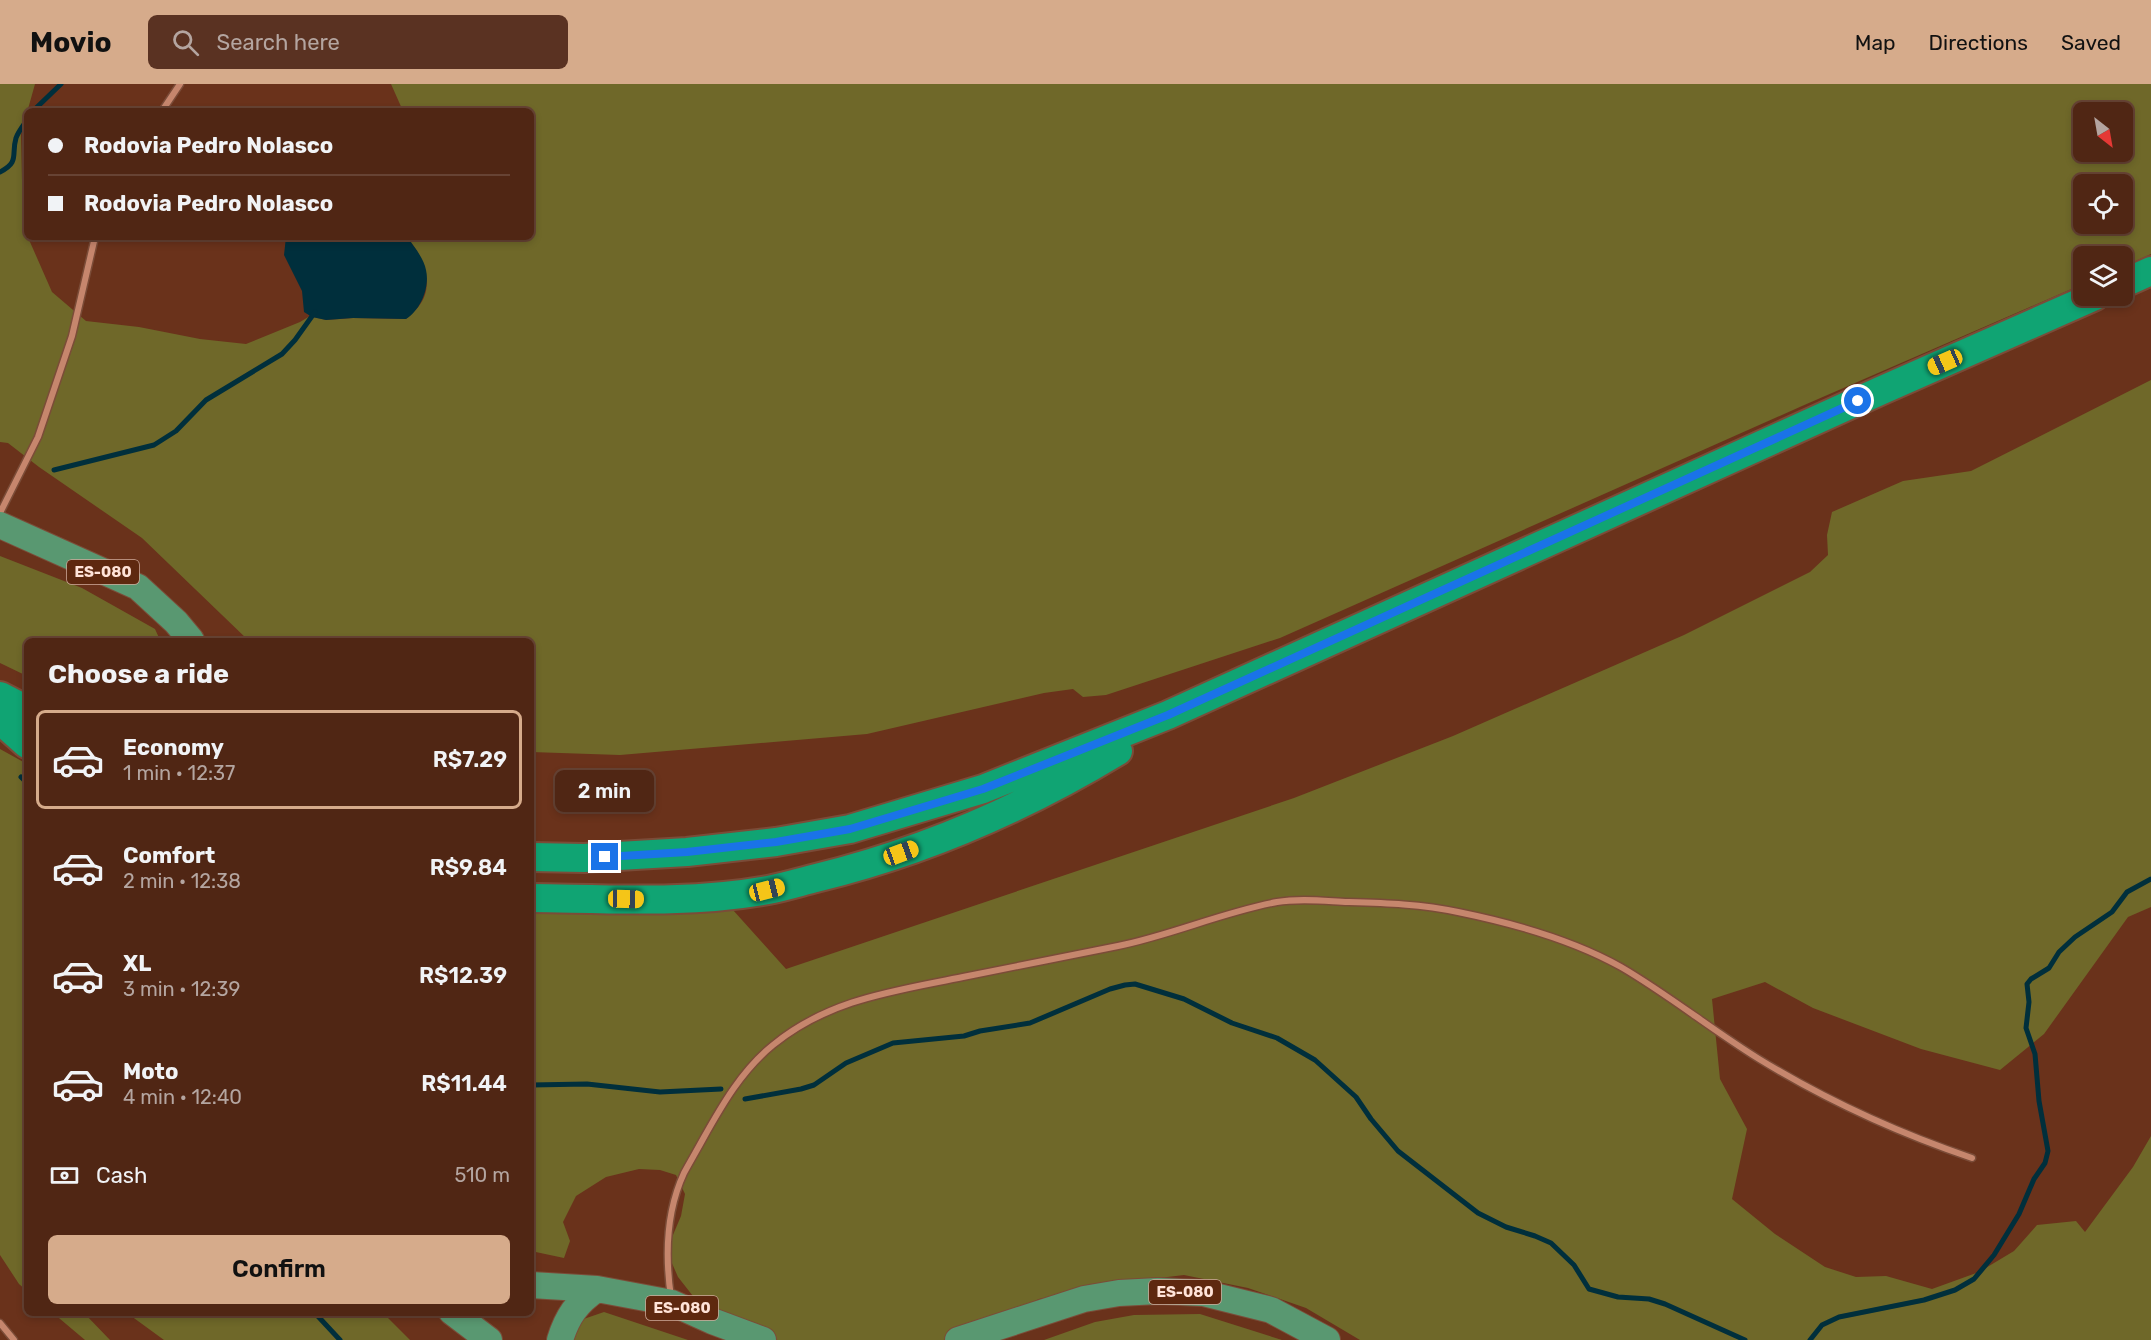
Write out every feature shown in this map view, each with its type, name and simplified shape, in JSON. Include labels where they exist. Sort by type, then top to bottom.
[{"type":"highway","points":[[2133,279],[2151,271]]},
{"type":"highway","points":[[534,857],[585,858],[687,852],[776,842],[850,829],[983,789],[1168,715],[1869,396],[2073,306]]},
{"type":"highway","points":[[0,696],[24,708]]},
{"type":"highway","points":[[534,898],[673,900],[767,890],[864,867],[1019,806],[1122,749],[1168,715]]},
{"type":"highway","points":[[0,720],[24,741]]},
{"type":"main road","name":"ES-080","points":[[0,525],[138,587],[176,622],[189,638]]},
{"type":"main road","name":"ES-080","points":[[534,1285],[597,1289],[672,1303],[716,1331],[763,1340]]},
{"type":"main road","points":[[560,1340],[564,1326],[572,1312],[583,1298],[597,1289]]},
{"type":"main road","name":"ES-080","points":[[958,1340],[1084,1299],[1119,1293],[1158,1291],[1203,1293],[1271,1310],[1327,1340]]},
{"type":"main road","name":"ES-080","points":[[989,1340],[1036,1315]]},
{"type":"main road","points":[[457,1316],[489,1340]]},
{"type":"street","points":[[164,108],[180,84]]},
{"type":"street","points":[[0,513],[39,437],[72,336],[94,240]]},
{"type":"street","points":[[672,1303],[667,1241],[673,1208],[683,1176],[722,1106],[750,1067],[775,1043],[809,1021],[845,1003],[1126,944],[1278,902],[1306,900],[1388,903],[1455,911],[1571,944],[1620,966],[1689,1010],[1733,1043],[1821,1094],[1897,1130],[1972,1158]]},
{"type":"street","points":[[0,1323],[14,1340]]},
{"type":"shaded area","points":[[0,84],[35,84],[28,108],[24,108],[21,134],[24,240],[29,240],[52,292],[86,321],[246,344],[310,316],[326,320],[406,319],[419,306],[424,297],[427,279],[418,252],[409,240],[534,240],[534,108],[402,108],[391,84],[2151,84],[2151,254],[2133,262],[2133,246],[2073,246],[2073,288],[1280,638],[1106,695],[1083,697],[1073,689],[1044,693],[867,734],[620,755],[534,752],[534,638],[246,638],[142,538],[8,443],[0,442]]},
{"type":"shaded area","points":[[2151,380],[2151,907],[2128,917],[2044,1034],[2000,1070],[1921,1049],[1813,1008],[1765,982],[1712,999],[1720,1079],[1747,1129],[1732,1199],[1775,1234],[1825,1267],[1856,1277],[1886,1276],[1932,1289],[1979,1272],[2014,1251],[2037,1225],[2076,1221],[2085,1232],[2133,1167],[2151,1136],[2151,1340],[1360,1340],[1306,1308],[1248,1288],[1184,1275],[1110,1284],[1039,1299],[953,1340],[761,1340],[711,1319],[678,1277],[671,1261],[670,1242],[681,1216],[685,1194],[676,1175],[660,1170],[639,1169],[606,1177],[576,1196],[563,1222],[570,1241],[564,1258],[534,1252],[534,902],[724,900],[786,969],[1294,798],[1453,736],[1684,635],[1810,572],[1828,555],[1827,535],[1832,512],[1903,481],[1971,471]]},
{"type":"shaded area","points":[[0,556],[82,588],[155,629],[159,638],[24,638],[24,675],[0,663]]},
{"type":"shaded area","points":[[0,749],[24,762],[24,1288],[0,1255]]},
{"type":"shaded area","points":[[604,1312],[688,1340],[561,1340],[572,1323]]},
{"type":"shaded area","points":[[1200,1314],[1282,1340],[1044,1340],[1095,1322],[1134,1315]]},
{"type":"shaded area","points":[[57,1316],[87,1316],[110,1340],[85,1340]]},
{"type":"shaded area","points":[[131,1316],[386,1316],[410,1340],[164,1340]]},
{"type":"water","points":[[286,240],[409,240],[425,266],[427,284],[420,304],[406,319],[326,320],[312,317],[304,312],[302,291],[284,255]]},
{"type":"waterway","points":[[36,108],[61,84]]},
{"type":"waterway","points":[[0,172],[13,161],[16,138],[24,124]]},
{"type":"waterway","points":[[54,470],[154,445],[176,431],[206,400],[282,354],[315,312]]},
{"type":"waterway","points":[[21,777],[24,780]]},
{"type":"waterway","points":[[1810,1340],[1822,1325],[1839,1317],[1924,1300],[1955,1290],[1974,1279],[1994,1255],[2019,1214],[2034,1179],[2045,1163],[2048,1151],[2039,1101],[2035,1054],[2026,1028],[2029,1002],[2027,984],[2049,968],[2059,952],[2075,937],[2112,912],[2127,892],[2151,879]]},
{"type":"waterway","points":[[745,1099],[814,1085],[846,1063],[893,1043],[964,1036],[980,1031],[1030,1023],[1110,989],[1135,984],[1184,999],[1232,1023],[1277,1038],[1315,1060],[1356,1097],[1398,1151],[1478,1213],[1506,1227],[1551,1243],[1574,1265],[1589,1289],[1618,1297],[1649,1299],[1665,1304],[1745,1340]]},
{"type":"waterway","points":[[534,1085],[587,1084],[660,1092],[721,1089]]},
{"type":"waterway","points":[[318,1316],[340,1340]]},
{"type":"route","points":[[605,857],[687,852],[776,842],[850,829],[983,789],[1168,715],[1858,401]]}]
